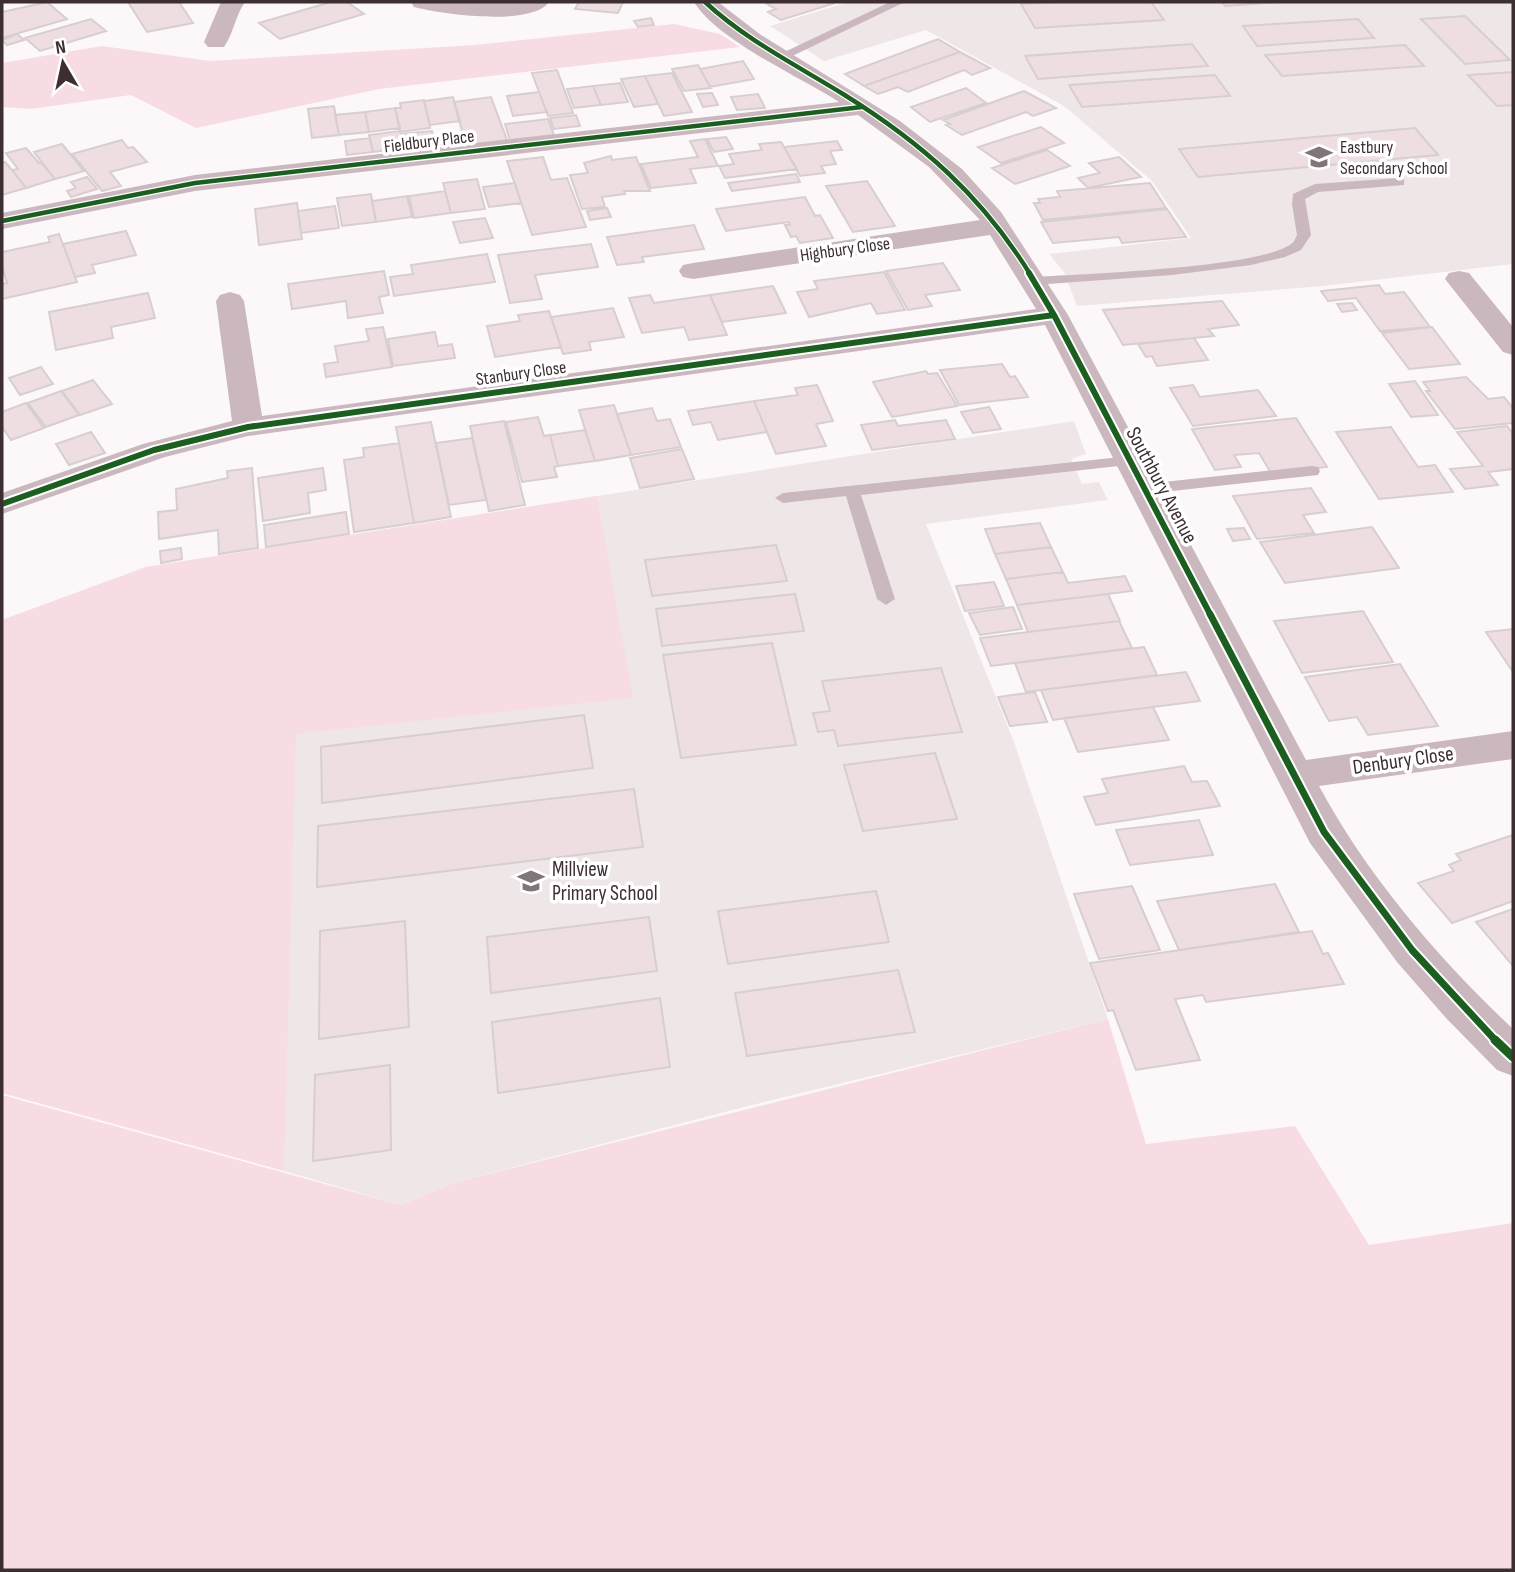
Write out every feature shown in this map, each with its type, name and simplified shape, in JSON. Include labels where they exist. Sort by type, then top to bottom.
[{"type":"street","points":[[216,42],[229,6],[234,2]]},
{"type":"street","points":[[422,2],[446,7],[490,9],[521,7],[538,2]]},
{"type":"street","name":"Southbury Avenue","points":[[705,2],[740,30],[862,107],[923,150],[965,187],[998,226],[1019,254],[1054,315],[1324,832],[1363,890],[1465,1012],[1513,1056]]},
{"type":"street","name":"Fieldbury Place","points":[[2,221],[195,183],[862,107]]},
{"type":"street","name":"Highbury Close","points":[[693,271],[998,226]]},
{"type":"street","points":[[1459,279],[1513,346]]},
{"type":"street","points":[[230,301],[248,427]]},
{"type":"street","name":"Stanbury Close","points":[[2,504],[133,456],[248,427],[1054,315]]},
{"type":"street","name":"Denbury Close","points":[[1294,776],[1513,745]]},
{"type":"lane","points":[[782,56],[899,2]]},
{"type":"lane","points":[[1034,281],[1187,268],[1281,255],[1296,247],[1305,235],[1305,224],[1297,205],[1297,197],[1302,193],[1315,188],[1399,182]]},
{"type":"lane","points":[[783,498],[1130,461]]},
{"type":"lane","points":[[1145,489],[1312,471]]},
{"type":"lane","points":[[852,491],[886,599]]},
{"type":"shaded area","name":"Eastbury Secondary School","points":[[848,2],[1513,2],[1513,264],[1323,286],[1077,306],[1064,272],[1049,254],[1191,238],[1152,181],[1064,106],[926,30],[824,61],[770,26]]},
{"type":"shaded area","points":[[674,24],[720,34],[740,47],[379,89],[196,128],[131,95],[31,109],[2,107],[2,63],[102,46],[210,61],[475,45]]},
{"type":"shaded area","name":"Millview Primary School","points":[[1074,421],[1086,454],[1071,459],[1082,484],[1099,482],[1108,500],[926,524],[1014,742],[1108,1019],[748,1106],[456,1182],[401,1205],[153,1133],[2,1093],[2,620],[146,567]]},
{"type":"shaded area","points":[[597,496],[633,698],[296,734],[284,1171],[2,1093],[2,620],[146,567]]},
{"type":"shaded area","points":[[1108,1019],[1146,1144],[1295,1126],[1369,1245],[1513,1223],[1513,1570],[2,1570],[2,1095],[401,1205],[456,1182]]},
{"type":"building","points":[[47,2],[67,19],[2,38],[2,12]]},
{"type":"building","points":[[128,2],[179,2],[193,23],[147,32]]},
{"type":"building","points":[[331,2],[347,2],[364,14],[280,39],[259,23]]},
{"type":"building","points":[[579,2],[623,2],[618,13],[575,9]]},
{"type":"building","points":[[1151,2],[1164,20],[1035,28],[1021,4]]},
{"type":"building","points":[[1222,2],[1280,2],[1225,6]]},
{"type":"building","points":[[767,4],[832,4],[781,20],[768,12],[776,9]]},
{"type":"building","points":[[1465,16],[1510,60],[1465,64],[1421,19]]},
{"type":"building","points":[[651,18],[654,25],[638,27],[634,21]]},
{"type":"building","points":[[91,19],[106,31],[40,51],[25,38]]},
{"type":"building","points":[[1358,19],[1374,38],[1257,46],[1243,26]]},
{"type":"building","points":[[17,34],[24,40],[7,45],[2,40]]},
{"type":"building","points":[[938,39],[960,52],[864,86],[845,74]]},
{"type":"building","points":[[1192,44],[1208,66],[1038,79],[1025,56]]},
{"type":"building","points":[[1405,45],[1424,66],[1282,76],[1265,55]]},
{"type":"building","points":[[960,52],[990,68],[972,75],[964,70],[908,92],[898,87],[878,94],[864,86]]},
{"type":"building","points":[[743,61],[754,79],[710,87],[700,69]]},
{"type":"building","points":[[698,65],[711,88],[684,91],[672,69]]},
{"type":"building","points":[[557,70],[573,113],[548,116],[532,73]]},
{"type":"building","points":[[1513,72],[1513,105],[1497,106],[1468,75]]},
{"type":"building","points":[[672,73],[692,112],[664,116],[645,76]]},
{"type":"building","points":[[1215,75],[1230,96],[1082,107],[1069,85]]},
{"type":"building","points":[[645,76],[658,104],[634,107],[621,79]]},
{"type":"building","points":[[620,83],[628,102],[601,105],[593,86]]},
{"type":"building","points":[[593,86],[601,105],[574,108],[567,89]]},
{"type":"building","points":[[966,88],[986,103],[930,122],[911,107]]},
{"type":"building","points":[[1024,91],[1056,108],[1033,116],[1026,112],[962,135],[943,120]]},
{"type":"building","points":[[539,92],[547,112],[513,116],[507,96]]},
{"type":"building","points":[[712,93],[718,105],[703,107],[697,94]]},
{"type":"building","points":[[758,94],[765,108],[737,110],[731,97]]},
{"type":"building","points":[[453,97],[460,121],[430,125],[424,101]]},
{"type":"building","points":[[491,97],[507,140],[466,145],[454,102]]},
{"type":"building","points":[[424,100],[430,128],[400,132],[395,108],[401,108],[400,103]]},
{"type":"building","points":[[334,106],[339,135],[312,138],[308,109]]},
{"type":"building","points":[[395,108],[400,128],[369,132],[365,112]]},
{"type":"building","points":[[365,112],[369,132],[339,135],[335,115]]},
{"type":"building","points":[[576,115],[580,126],[554,129],[550,118]]},
{"type":"building","points":[[548,119],[554,135],[510,140],[505,124]]},
{"type":"building","points":[[1041,127],[1064,143],[1001,163],[978,147]]},
{"type":"building","points":[[1415,128],[1438,155],[1198,177],[1179,149]]},
{"type":"building","points":[[400,131],[405,148],[373,152],[369,135]]},
{"type":"building","points":[[432,131],[435,145],[405,148],[402,134]]},
{"type":"building","points":[[726,137],[733,149],[714,152],[707,139]]},
{"type":"building","points":[[370,138],[373,152],[347,155],[345,141]]},
{"type":"building","points":[[705,139],[718,166],[690,169],[696,183],[651,188],[641,164],[698,157],[690,141]]},
{"type":"building","points":[[122,140],[147,162],[110,172],[121,186],[102,191],[72,154]]},
{"type":"building","points":[[837,141],[842,150],[830,151],[836,164],[821,166],[825,173],[800,176],[784,147]]},
{"type":"building","points":[[781,142],[797,169],[725,178],[719,166],[734,164],[729,154],[762,150],[759,144]]},
{"type":"building","points":[[62,144],[84,171],[55,179],[34,152]]},
{"type":"building","points":[[26,148],[55,179],[26,188],[12,170],[18,169],[6,153]]},
{"type":"building","points":[[1047,150],[1070,166],[1015,184],[992,168]]},
{"type":"building","points":[[611,156],[612,160],[636,157],[650,191],[624,191],[625,194],[602,197],[605,207],[582,209],[570,175],[588,173],[584,163]]},
{"type":"building","points":[[543,157],[551,180],[567,178],[586,227],[532,235],[507,161]]},
{"type":"building","points":[[1119,157],[1141,177],[1088,188],[1078,178],[1100,173],[1089,163]]},
{"type":"building","points":[[5,162],[26,188],[2,195],[2,163]]},
{"type":"building","points":[[796,174],[800,182],[732,191],[728,183]]},
{"type":"building","points":[[87,177],[97,189],[71,197],[67,191],[76,188],[71,182]]},
{"type":"building","points":[[477,179],[485,209],[451,213],[443,183]]},
{"type":"building","points":[[867,181],[895,226],[853,232],[826,186]]},
{"type":"building","points":[[515,183],[521,203],[489,207],[483,187]]},
{"type":"building","points":[[1150,183],[1166,208],[1043,220],[1034,203],[1040,203],[1038,199],[1060,197],[1057,191]]},
{"type":"building","points":[[445,191],[451,213],[414,218],[409,196]]},
{"type":"building","points":[[371,194],[376,222],[342,226],[337,198]]},
{"type":"building","points":[[407,196],[412,217],[376,222],[372,201]]},
{"type":"building","points":[[805,197],[815,216],[820,215],[833,238],[800,243],[796,236],[791,237],[785,225],[790,225],[789,222],[726,231],[716,209]]},
{"type":"building","points":[[297,203],[302,239],[259,245],[255,209]]},
{"type":"building","points":[[335,206],[339,228],[301,233],[298,211]]},
{"type":"building","points":[[607,208],[611,217],[590,220],[587,211]]},
{"type":"building","points":[[1167,209],[1186,237],[1122,243],[1119,237],[1053,243],[1041,222]]},
{"type":"building","points":[[485,218],[493,238],[460,243],[453,222]]},
{"type":"building","points":[[694,225],[704,249],[642,257],[644,262],[617,265],[607,237]]},
{"type":"building","points":[[126,231],[136,255],[92,265],[95,273],[75,277],[63,244]]},
{"type":"building","points":[[59,234],[77,282],[2,299],[2,284],[7,283],[2,266],[2,252],[50,242],[48,237]]},
{"type":"building","points":[[591,244],[598,267],[535,275],[542,299],[510,303],[498,255]]},
{"type":"building","points":[[487,254],[495,282],[394,296],[390,277],[413,274],[411,265]]},
{"type":"building","points":[[943,263],[960,290],[925,295],[932,306],[908,310],[886,271]]},
{"type":"building","points":[[384,271],[389,295],[379,297],[383,313],[348,318],[346,301],[292,309],[288,284]]},
{"type":"building","points":[[884,272],[905,310],[877,314],[871,303],[809,317],[797,292],[818,289],[814,281]]},
{"type":"building","points":[[1379,285],[1385,294],[1404,292],[1430,327],[1380,331],[1356,298],[1328,301],[1321,291]]},
{"type":"building","points":[[773,286],[786,313],[722,322],[710,295]]},
{"type":"building","points":[[148,293],[155,318],[111,327],[113,338],[56,350],[49,312]]},
{"type":"building","points":[[650,295],[654,303],[710,295],[727,335],[689,340],[684,327],[642,333],[629,298]]},
{"type":"building","points":[[1222,301],[1239,325],[1208,329],[1214,336],[1123,345],[1103,310]]},
{"type":"building","points":[[1352,303],[1357,310],[1342,312],[1337,304]]},
{"type":"building","points":[[613,308],[624,337],[589,342],[591,350],[563,354],[551,317]]},
{"type":"building","points":[[549,311],[561,347],[495,357],[487,326],[520,321],[518,315]]},
{"type":"building","points":[[383,327],[392,367],[326,377],[324,364],[338,362],[335,346],[369,341],[366,329]]},
{"type":"building","points":[[1432,327],[1460,364],[1409,369],[1382,333]]},
{"type":"building","points":[[435,332],[438,346],[452,344],[455,358],[393,366],[388,339]]},
{"type":"building","points":[[1194,338],[1208,360],[1157,366],[1152,356],[1146,357],[1138,344]]},
{"type":"building","points":[[1002,364],[1010,377],[1015,376],[1028,397],[959,405],[940,370]]},
{"type":"building","points":[[41,367],[53,384],[20,395],[9,378]]},
{"type":"building","points":[[926,371],[928,374],[937,373],[957,406],[892,417],[873,382]]},
{"type":"building","points":[[1466,377],[1488,399],[1504,397],[1513,408],[1513,423],[1455,429],[1426,391],[1430,391],[1423,382]]},
{"type":"building","points":[[93,380],[112,404],[80,415],[62,391]]},
{"type":"building","points":[[1415,381],[1438,415],[1411,417],[1389,384]]},
{"type":"building","points":[[817,385],[833,421],[816,424],[826,446],[776,454],[754,401],[798,395],[795,388]]},
{"type":"building","points":[[1193,385],[1200,397],[1258,390],[1276,416],[1193,426],[1170,388]]},
{"type":"building","points":[[61,391],[79,415],[46,427],[28,403]]},
{"type":"building","points":[[754,401],[767,432],[718,440],[711,422],[693,425],[688,411]]},
{"type":"building","points":[[26,403],[44,428],[11,440],[2,427],[2,412]]},
{"type":"building","points":[[614,405],[631,455],[595,461],[579,410]]},
{"type":"building","points":[[989,407],[1001,429],[973,433],[961,412]]},
{"type":"building","points":[[652,408],[657,421],[670,419],[681,447],[631,455],[617,414]]},
{"type":"building","points":[[538,417],[544,436],[550,435],[558,466],[554,467],[557,477],[522,482],[506,422]]},
{"type":"building","points":[[1296,418],[1327,467],[1271,473],[1259,453],[1234,455],[1241,467],[1215,470],[1192,429]]},
{"type":"building","points":[[895,420],[898,426],[946,420],[955,439],[872,450],[861,425]]},
{"type":"building","points":[[504,421],[525,505],[489,511],[470,426]]},
{"type":"building","points":[[431,422],[451,517],[414,523],[396,427]]},
{"type":"building","points":[[1507,426],[1513,434],[1513,469],[1488,472],[1498,485],[1465,489],[1450,469],[1483,466],[1457,432]]},
{"type":"building","points":[[1391,427],[1418,467],[1435,465],[1453,492],[1379,499],[1336,432]]},
{"type":"building","points":[[585,430],[595,461],[558,466],[550,435]]},
{"type":"building","points":[[91,432],[105,453],[69,465],[56,444]]},
{"type":"building","points":[[472,438],[486,500],[449,505],[436,443]]},
{"type":"building","points":[[399,443],[414,523],[354,532],[344,460],[364,457],[363,448]]},
{"type":"building","points":[[682,449],[694,479],[640,488],[630,458]]},
{"type":"building","points":[[252,468],[258,548],[219,554],[218,530],[159,539],[158,512],[177,510],[176,489],[228,478],[227,471]]},
{"type":"building","points":[[323,468],[326,490],[308,493],[310,513],[263,521],[258,478]]},
{"type":"building","points":[[1311,488],[1326,512],[1303,515],[1314,533],[1257,539],[1233,496]]},
{"type":"building","points":[[346,512],[349,534],[266,547],[264,525]]},
{"type":"building","points":[[1040,523],[1051,547],[995,554],[985,529]]},
{"type":"building","points":[[1372,527],[1399,568],[1285,583],[1260,542]]},
{"type":"building","points":[[1244,528],[1250,539],[1233,541],[1227,529]]},
{"type":"building","points":[[776,545],[787,581],[652,596],[645,560]]},
{"type":"building","points":[[1051,547],[1063,572],[1006,579],[995,554]]},
{"type":"building","points":[[181,548],[182,559],[161,563],[160,551]]},
{"type":"building","points":[[1063,572],[1068,583],[1125,576],[1132,591],[1017,605],[1006,579]]},
{"type":"building","points":[[994,582],[1004,606],[965,611],[956,586]]},
{"type":"building","points":[[795,594],[804,631],[662,646],[656,609]]},
{"type":"building","points":[[1108,594],[1120,621],[1028,632],[1017,605]]},
{"type":"building","points":[[1013,607],[1022,629],[980,635],[969,613]]},
{"type":"building","points":[[1363,611],[1393,662],[1302,673],[1274,621]]},
{"type":"building","points":[[1119,621],[1132,648],[991,666],[980,638]]},
{"type":"building","points":[[1513,629],[1513,672],[1486,632]]},
{"type":"building","points":[[772,643],[796,745],[681,758],[663,655]]},
{"type":"building","points":[[1144,647],[1157,675],[1026,692],[1015,663]]},
{"type":"building","points":[[1400,664],[1438,726],[1368,735],[1357,717],[1329,721],[1305,677]]},
{"type":"building","points":[[941,668],[962,732],[838,746],[834,730],[818,732],[813,713],[830,711],[822,681]]},
{"type":"building","points":[[1186,672],[1200,701],[1053,720],[1041,690]]},
{"type":"building","points":[[1035,692],[1047,722],[1010,726],[998,697]]},
{"type":"building","points":[[1153,707],[1169,740],[1078,752],[1064,718]]},
{"type":"building","points":[[584,715],[593,768],[322,803],[321,747]]},
{"type":"building","points":[[935,753],[957,819],[863,831],[844,765]]},
{"type":"building","points":[[1184,766],[1192,782],[1207,781],[1220,806],[1096,825],[1084,797],[1108,793],[1102,779]]},
{"type":"building","points":[[634,789],[643,847],[317,887],[318,826]]},
{"type":"building","points":[[1199,820],[1213,855],[1130,865],[1116,830]]},
{"type":"building","points":[[1513,835],[1513,901],[1452,923],[1418,883],[1454,871],[1449,865],[1461,860],[1456,854]]},
{"type":"building","points":[[1275,884],[1299,932],[1179,950],[1157,901]]},
{"type":"building","points":[[1132,886],[1160,950],[1099,959],[1074,894]]},
{"type":"building","points":[[876,891],[889,942],[728,964],[718,911]]},
{"type":"building","points":[[1513,909],[1513,966],[1476,922]]},
{"type":"building","points":[[649,917],[657,971],[491,993],[487,937]]},
{"type":"building","points":[[405,921],[409,1027],[319,1039],[320,931]]},
{"type":"building","points":[[1312,931],[1323,954],[1328,953],[1344,984],[1206,1002],[1203,995],[1175,999],[1200,1060],[1136,1070],[1113,1010],[1108,1011],[1090,963]]},
{"type":"building","points":[[898,970],[915,1032],[747,1056],[735,993]]},
{"type":"building","points":[[660,998],[670,1067],[498,1093],[492,1022]]},
{"type":"building","points":[[390,1065],[391,1150],[313,1161],[315,1075]]},
{"type":"cycle path","points":[[705,2],[753,40],[843,94],[907,137],[952,174],[1003,233],[1054,315],[1324,832],[1412,950],[1461,1005],[1513,1057]]},
{"type":"cycle path","points":[[2,221],[195,183],[862,107]]},
{"type":"cycle path","points":[[2,504],[154,450],[248,427],[1054,315]]},
{"type":"place","name":"Eastbury Secondary School","points":[[1319,157]]},
{"type":"place","name":"Millview Primary School","points":[[531,881]]}]
